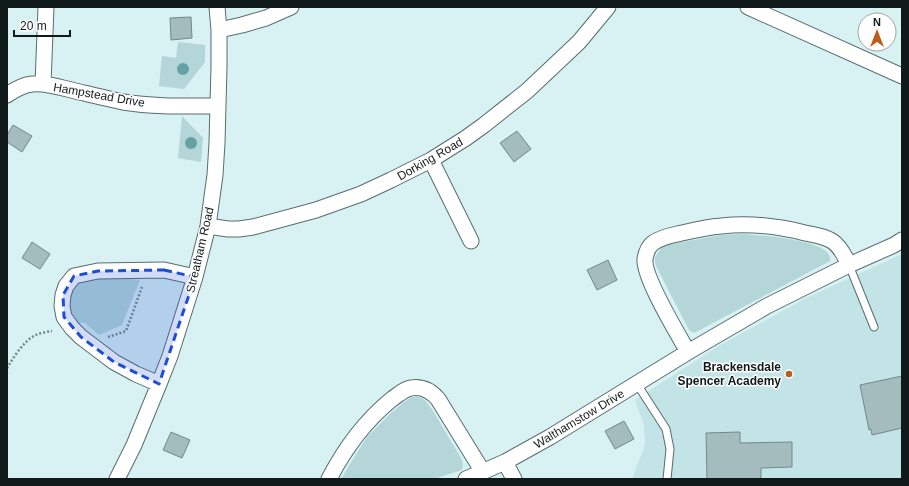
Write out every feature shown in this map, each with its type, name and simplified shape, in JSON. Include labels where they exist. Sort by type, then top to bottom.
[{"type":"street","points":[[43,84],[46,7]]},
{"type":"street","name":"Streatham Road","points":[[117,479],[134,445],[170,356],[195,277],[208,226],[215,175],[218,106],[219,30],[217,7]]},
{"type":"street","points":[[219,30],[266,18],[291,7]]},
{"type":"street","name":"Dorking Road","points":[[208,226],[228,229],[253,227],[316,210],[361,194],[431,160],[462,141],[527,91],[579,42],[608,7]]},
{"type":"street","points":[[748,7],[902,76]]},
{"type":"street","name":"Hampstead Drive","points":[[7,95],[21,87],[32,84],[43,84],[124,102],[164,106],[218,106]]},
{"type":"street","points":[[431,160],[471,241]]},
{"type":"street","points":[[688,352],[662,304],[646,269],[645,256],[653,243],[670,236],[722,226],[743,225],[781,227],[831,240],[843,253],[849,265]]},
{"type":"street","name":"Walthamstow Drive","points":[[466,479],[505,462],[550,437],[688,352],[768,306],[902,240]]},
{"type":"street","points":[[159,384],[114,362],[72,328],[64,316],[62,296],[66,286],[74,276],[98,271],[164,270],[195,277]]},
{"type":"street","points":[[329,479],[343,454],[367,422],[384,406],[406,389],[416,388],[428,390],[438,399],[483,472]]},
{"type":"street","points":[[505,462],[514,479]]},
{"type":"lane","points":[[849,265],[874,327]]},
{"type":"lane","points":[[637,384],[666,429],[670,449],[667,479]]},
{"type":"path","points":[[89,343],[126,331],[148,270]]},
{"type":"path","points":[[7,368],[21,348],[34,336],[70,326]]},
{"type":"highlighted area","points":[[164,270],[195,277],[159,384],[114,362],[81,337],[64,317],[63,295],[74,276],[98,271]]},
{"type":"shaded area","points":[[178,42],[205,45],[205,62],[184,89],[159,86],[162,56],[176,58]]},
{"type":"shaded area","points":[[182,116],[203,138],[201,162],[178,158]]},
{"type":"shaded area","points":[[743,234],[803,242],[824,250],[829,255],[830,261],[694,333],[689,330],[656,266],[655,257],[662,247],[672,244],[721,235]]},
{"type":"shaded area","name":"Brackensdale Spencer Academy","points":[[902,254],[902,479],[632,479],[645,445],[644,425],[635,400],[717,347],[806,298]]},
{"type":"shaded area","points":[[110,277],[140,280],[122,325],[99,335],[85,323],[77,323],[70,311],[68,300],[72,291],[81,280]]},
{"type":"shaded area","points":[[412,397],[419,397],[425,400],[433,411],[461,458],[463,464],[462,470],[434,479],[341,479],[367,437],[391,413]]},
{"type":"building","points":[[191,17],[192,38],[171,40],[170,18]]},
{"type":"building","points":[[13,125],[32,136],[22,152],[7,142],[7,135]]},
{"type":"building","points":[[517,131],[531,149],[514,162],[500,143]]},
{"type":"building","points":[[32,242],[50,254],[40,269],[22,258]]},
{"type":"building","points":[[608,260],[617,280],[597,290],[587,270]]},
{"type":"building","points":[[902,376],[902,428],[872,435],[871,429],[869,430],[860,385]]},
{"type":"building","points":[[624,421],[634,439],[615,449],[605,431]]},
{"type":"building","points":[[171,432],[190,440],[182,458],[163,450]]},
{"type":"building","points":[[740,432],[740,443],[792,442],[792,467],[761,468],[761,479],[707,479],[706,433]]},
{"type":"place","name":"Brackensdale Spencer Academy","points":[[789,374]]}]
